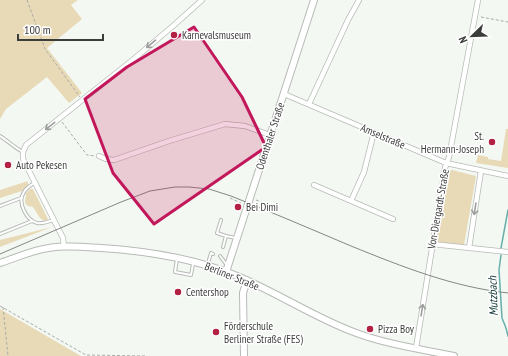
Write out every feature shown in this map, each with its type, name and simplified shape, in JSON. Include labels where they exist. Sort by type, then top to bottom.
[{"type":"main road","name":"Odenthaler Straße","points":[[227,269],[314,0]]},
{"type":"main road","name":"Berliner Straße","points":[[0,263],[40,250],[64,247],[116,249],[178,257],[208,266],[227,269],[352,332],[381,341],[454,356]]},
{"type":"main road","points":[[244,356],[244,293],[247,280]]},
{"type":"street","points":[[64,247],[63,238],[25,166],[23,152],[26,145],[173,26],[202,0]]},
{"type":"street","points":[[309,104],[348,20],[359,0]]},
{"type":"street","name":"Von-Diergardt-Straße","points":[[416,348],[446,163],[478,0]]},
{"type":"street","name":"Amselstraße","points":[[284,94],[446,163],[508,176]]},
{"type":"street","points":[[99,156],[114,160],[169,140],[225,124],[245,126],[270,135]]},
{"type":"street","points":[[351,201],[364,172],[374,132]]},
{"type":"street","points":[[469,248],[481,171]]},
{"type":"street","points":[[314,185],[393,219]]},
{"type":"street","points":[[432,244],[503,252]]},
{"type":"lane","points":[[0,136],[11,143],[16,149],[23,152]]},
{"type":"lane","points":[[450,148],[474,152]]},
{"type":"lane","points":[[34,183],[24,192],[22,198],[24,211],[32,221],[38,223],[45,223],[54,220]]},
{"type":"lane","points":[[0,206],[22,198]]},
{"type":"lane","points":[[221,220],[217,233],[237,239]]},
{"type":"lane","points":[[0,234],[32,221]]},
{"type":"lane","points":[[223,247],[226,236]]},
{"type":"lane","points":[[208,266],[211,253],[213,254]]},
{"type":"lane","points":[[220,255],[227,269]]},
{"type":"lane","points":[[178,257],[175,272],[191,275],[194,262]]},
{"type":"path","points":[[27,0],[45,48],[82,100]]},
{"type":"path","points":[[475,16],[508,22]]},
{"type":"path","points":[[59,119],[87,155],[99,156]]},
{"type":"path","points":[[230,198],[248,205]]},
{"type":"path","points":[[250,198],[276,208]]},
{"type":"path","points":[[0,306],[86,355],[145,356]]},
{"type":"path","points":[[3,307],[8,356]]},
{"type":"highlighted area","points":[[194,27],[242,97],[266,147],[154,224],[113,173],[85,99],[127,67]]},
{"type":"shaded area","points":[[0,0],[78,0],[71,5],[82,19],[47,48],[82,93],[69,103],[47,77],[6,109],[0,119]]},
{"type":"shaded area","points":[[506,129],[508,129],[508,168],[476,163],[478,155],[488,157],[488,159],[501,161]]},
{"type":"shaded area","points":[[449,170],[476,176],[464,245],[437,241],[447,173]]},
{"type":"shaded area","points":[[28,181],[28,185],[22,191],[0,198],[0,190]]},
{"type":"shaded area","points":[[30,189],[33,189],[48,219],[47,220],[44,221],[40,218],[33,207],[28,206],[25,203],[26,193]]},
{"type":"shaded area","points":[[52,227],[0,247],[0,240]]},
{"type":"shaded area","points":[[0,309],[81,356],[0,356]]},
{"type":"waterway","name":"Mutzbach","points":[[501,248],[508,210]]},
{"type":"waterway","name":"Mutzbach","points":[[501,255],[499,270],[502,318],[508,336]]},
{"type":"tram line","points":[[0,254],[150,191],[175,187],[189,187],[209,189],[231,196],[409,269],[468,286],[508,293]]},
{"type":"place","name":"Karnevalsmuseum","points":[[174,35]]},
{"type":"place","name":"St. Hermann-Joseph","points":[[492,142]]},
{"type":"place","name":"Auto Pekesen","points":[[8,165]]},
{"type":"place","name":"Bei Dimi","points":[[238,207]]},
{"type":"place","name":"Centershop","points":[[178,292]]},
{"type":"place","name":"Pizza Boy","points":[[370,329]]},
{"type":"place","name":"Förderschule Berliner Straße (FES)","points":[[216,332]]}]
